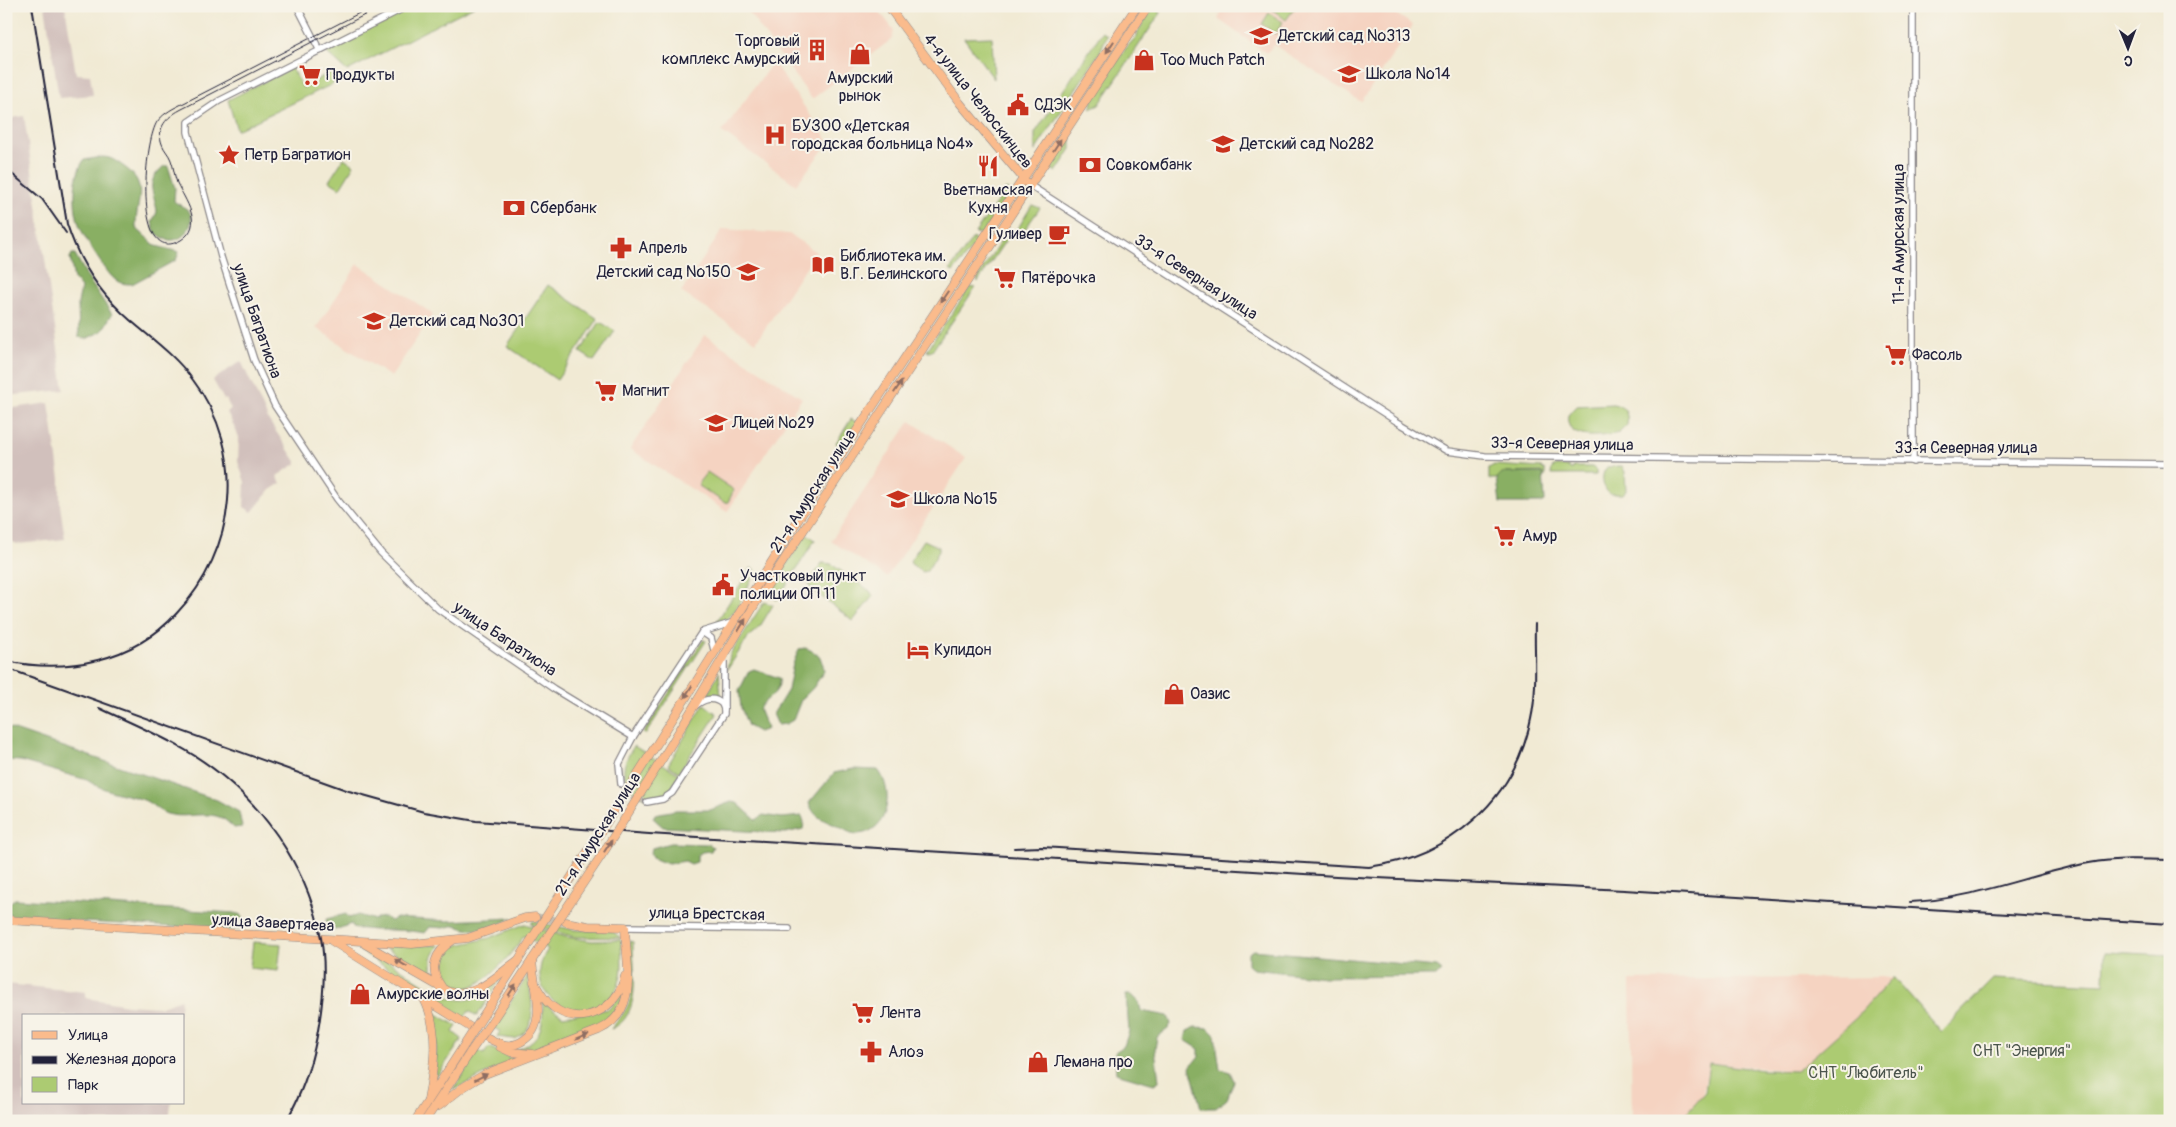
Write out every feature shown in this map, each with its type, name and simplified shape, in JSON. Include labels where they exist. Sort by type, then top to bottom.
[{"type":"main road","name":"4-я улица Челюскинцев","points":[[888,6],[960,103],[1023,181],[1031,186]]},
{"type":"main road","name":"21-я Амурская улица","points":[[414,1121],[653,750],[730,623],[1137,6]]},
{"type":"main road","name":"21-я Амурская улица","points":[[425,1121],[606,850],[727,650],[1148,6]]},
{"type":"main road","points":[[981,242],[990,248]]},
{"type":"main road","points":[[862,422],[871,428]]},
{"type":"main road","name":"улица Завертяева","points":[[6,920],[412,944],[452,941],[477,936],[525,918],[535,917]]},
{"type":"main road","points":[[434,1107],[440,1106],[478,1078],[600,1030],[616,1019],[623,1010],[628,994],[625,927],[588,926],[566,922]]},
{"type":"main road","points":[[328,939],[470,1027]]},
{"type":"main road","points":[[350,952],[350,945],[355,941],[377,949],[442,988],[460,994],[473,992],[517,961]]},
{"type":"main road","points":[[442,988],[436,978],[435,962],[438,953],[452,941]]},
{"type":"main road","points":[[532,960],[538,1016],[532,1033],[522,1042],[513,1046],[504,1046],[491,1040],[503,1049],[511,1052],[537,1054]]},
{"type":"main road","points":[[534,982],[544,999],[557,1010],[572,1016],[587,1015],[604,1010],[617,997],[623,986],[626,969]]},
{"type":"main road","points":[[423,997],[432,1016],[434,1032],[434,1064],[428,1100]]},
{"type":"street","points":[[297,6],[320,51]]},
{"type":"street","name":"улица Багратиона","points":[[408,6],[218,101],[188,122],[188,132],[232,296],[246,340],[265,387],[275,406],[337,499],[381,553],[423,596],[450,619],[484,643],[633,737]]},
{"type":"street","name":"11-я Амурская улица","points":[[1913,6],[1913,462]]},
{"type":"street","points":[[2160,6],[2170,6]]},
{"type":"street","name":"33-я Северная улица","points":[[1031,186],[1341,386],[1447,451],[1485,456],[1573,459],[2170,464]]},
{"type":"street","points":[[621,784],[619,764],[633,737],[702,632],[730,623]]},
{"type":"street","points":[[702,632],[711,638],[714,650]]},
{"type":"street","points":[[647,802],[663,799],[672,793],[724,714],[723,661],[727,650]]},
{"type":"street","points":[[692,708],[701,701],[714,699],[722,704],[724,714]]},
{"type":"street","name":"улица Брестская","points":[[625,927],[789,929]]},
{"type":"shaded area","points":[[45,6],[65,6],[76,74],[90,75],[93,95],[59,98]]},
{"type":"shaded area","name":"Амурский рынок","points":[[744,6],[875,6],[894,30],[892,39],[812,99]]},
{"type":"shaded area","name":"Школа №14","points":[[1210,6],[1384,6],[1413,25],[1361,102],[1274,45],[1266,53],[1218,19],[1221,14]]},
{"type":"shaded area","points":[[773,62],[829,142],[796,185],[722,132]]},
{"type":"shaded area","points":[[24,116],[64,390],[6,396],[6,119]]},
{"type":"shaded area","name":"Детский сад №150","points":[[723,229],[789,234],[816,252],[756,342],[681,292]]},
{"type":"shaded area","name":"Детский сад №301","points":[[358,264],[433,314],[391,377],[316,328]]},
{"type":"shaded area","name":"Лицей №29","points":[[705,335],[802,398],[727,512],[630,449]]},
{"type":"shaded area","points":[[241,361],[269,421],[297,463],[277,476],[281,483],[270,490],[252,512],[244,507],[245,482],[238,462],[239,437],[227,412],[231,409],[213,380]]},
{"type":"shaded area","points":[[49,403],[60,479],[60,505],[65,539],[18,544],[6,540],[6,409]]},
{"type":"shaded area","name":"Школа №15","points":[[910,421],[966,458],[887,577],[831,541]]},
{"type":"shaded area","points":[[1893,977],[1856,1018],[1797,1071],[1709,1063],[1702,1096],[1679,1121],[1632,1121],[1630,980]]},
{"type":"shaded area","points":[[6,984],[86,992],[86,998],[127,1005],[159,1007],[181,999],[179,1014],[22,1014],[22,1104],[171,1104],[169,1121],[6,1121]]},
{"type":"green space","points":[[411,6],[474,6],[347,71],[327,53],[329,48]]},
{"type":"green space","points":[[1154,6],[1161,12],[1099,105],[1090,109],[1095,94],[1126,48],[1137,36],[1138,31]]},
{"type":"green space","points":[[1276,6],[1291,6],[1294,9],[1286,20],[1273,10]]},
{"type":"green space","points":[[1269,13],[1283,22],[1275,34],[1262,24]]},
{"type":"green space","points":[[1102,32],[1107,35],[1100,52],[1035,151],[1035,133]]},
{"type":"green space","points":[[992,37],[994,79],[964,38]]},
{"type":"green space","points":[[291,68],[303,88],[330,72],[341,80],[237,130],[228,100]]},
{"type":"green space","points":[[1071,139],[1071,149],[1056,172],[1049,167]]},
{"type":"green space","points":[[102,157],[118,162],[132,173],[137,180],[140,194],[136,228],[156,246],[179,252],[176,260],[132,284],[119,282],[108,272],[86,240],[78,220],[75,193],[80,167],[84,160]]},
{"type":"green space","points":[[344,158],[354,165],[340,188],[329,181]]},
{"type":"green space","points":[[164,166],[168,166],[175,188],[174,201],[187,209],[191,217],[190,226],[185,234],[173,240],[161,237],[155,232],[152,222],[157,212],[152,183]]},
{"type":"green space","points":[[1006,189],[1010,192],[982,234],[975,233]]},
{"type":"green space","points":[[1032,205],[1040,208],[1022,233],[1017,230]]},
{"type":"green space","points":[[1008,230],[1011,232],[978,282],[977,278]]},
{"type":"green space","points":[[973,238],[977,242],[953,272],[950,270]]},
{"type":"green space","points":[[72,254],[75,254],[89,280],[112,314],[102,331],[86,339],[79,337],[78,303],[81,288],[74,279],[70,258]]},
{"type":"green space","points":[[548,285],[598,319],[557,380],[507,346]]},
{"type":"green space","points":[[970,287],[975,288],[932,351],[928,352],[927,350]]},
{"type":"green space","points":[[600,322],[615,331],[594,361],[580,352]]},
{"type":"green space","points":[[1613,404],[1623,408],[1627,417],[1627,425],[1619,433],[1603,436],[1586,436],[1572,430],[1568,424],[1568,415],[1576,406]]},
{"type":"green space","points":[[851,419],[858,423],[842,447],[836,443]]},
{"type":"green space","points":[[1494,465],[1541,468],[1545,470],[1545,477],[1541,472],[1502,473],[1498,479],[1489,479],[1489,468]]},
{"type":"green space","points":[[1556,466],[1569,467],[1570,469],[1573,469],[1573,467],[1592,467],[1596,470],[1596,475],[1551,475],[1552,468]]},
{"type":"green space","points":[[1622,466],[1625,472],[1626,491],[1623,494],[1610,494],[1605,488],[1603,474],[1607,467]]},
{"type":"green space","points":[[707,472],[734,490],[728,502],[725,503],[699,486],[699,482]]},
{"type":"green space","points":[[1502,473],[1543,473],[1545,501],[1541,503],[1500,503],[1497,478]]},
{"type":"green space","points":[[809,535],[815,540],[777,600],[769,594],[770,590],[805,536]]},
{"type":"green space","points":[[924,540],[939,547],[939,551],[927,571],[923,572],[911,564],[910,561]]},
{"type":"green space","points":[[822,563],[831,564],[870,591],[873,596],[853,621],[810,588],[809,583]]},
{"type":"green space","points":[[751,568],[755,570],[735,611],[714,626]]},
{"type":"green space","points":[[764,602],[773,605],[759,628],[749,636],[727,670],[730,655]]},
{"type":"green space","points":[[703,640],[706,641],[645,735],[643,733]]},
{"type":"green space","points":[[805,648],[819,656],[824,671],[813,688],[801,700],[793,720],[786,724],[778,725],[773,714],[788,690],[793,664],[799,649]]},
{"type":"green space","points":[[754,669],[779,678],[778,688],[759,709],[767,729],[759,732],[748,726],[741,708],[739,691],[749,671]]},
{"type":"green space","points":[[719,672],[721,699],[707,696]]},
{"type":"green space","points":[[704,704],[717,714],[679,772],[668,765]]},
{"type":"green space","points":[[6,727],[217,800],[239,812],[242,827],[234,828],[224,819],[216,816],[178,816],[167,814],[145,801],[107,790],[87,780],[20,761],[6,760]]},
{"type":"green space","points":[[634,746],[679,774],[672,788],[664,796],[646,798],[634,791],[626,781],[624,768]]},
{"type":"green space","points":[[853,769],[878,770],[883,778],[887,798],[883,818],[877,826],[869,831],[858,834],[820,818],[809,803],[834,773]]},
{"type":"green space","points":[[731,802],[737,803],[756,820],[763,815],[782,818],[802,816],[804,822],[803,829],[785,833],[663,827],[653,818],[655,814],[676,810],[710,810]]},
{"type":"green space","points":[[670,843],[709,844],[713,847],[711,851],[702,852],[697,856],[697,862],[691,864],[685,861],[668,864],[652,858],[650,852],[652,848]]},
{"type":"green space","points":[[15,899],[235,913],[241,915],[244,924],[240,928],[228,930],[12,918],[8,912],[9,903]]},
{"type":"green space","points":[[346,914],[349,918],[358,915],[375,920],[376,918],[385,917],[390,921],[396,918],[447,921],[512,918],[484,929],[462,928],[456,925],[444,928],[430,927],[425,933],[401,930],[355,929],[351,924],[335,930],[328,928],[326,919]]},
{"type":"green space","points":[[533,921],[575,930],[612,931],[621,938],[574,937],[531,924]]},
{"type":"green space","points":[[525,924],[566,937],[592,941],[621,940],[621,978],[609,1000],[595,1008],[579,1011],[563,1007],[550,998],[542,985],[540,968],[548,949],[524,936],[504,961],[476,985],[457,989],[448,984],[440,973],[440,960],[447,950],[454,946],[489,938]]},
{"type":"green space","points":[[630,941],[633,942],[634,965],[632,1003],[628,1014],[621,1023],[611,1029],[624,1013],[632,992]]},
{"type":"green space","points":[[253,942],[281,944],[278,971],[250,968]]},
{"type":"green space","points":[[439,945],[432,958],[432,976],[382,946]]},
{"type":"green space","points":[[356,948],[385,959],[430,988],[458,1000],[471,999],[500,980],[477,1016],[469,1011],[464,1018]]},
{"type":"green space","points":[[1253,950],[1437,967],[1442,971],[1436,976],[1324,977],[1253,969],[1248,965],[1248,953]]},
{"type":"green space","name":"СНТ \"Энергия\"","points":[[2105,952],[2170,955],[2170,1121],[1679,1121],[1705,1092],[1709,1063],[1762,1070],[1797,1071],[1856,1018],[1893,977],[1941,1032],[1993,979],[2104,984]]},
{"type":"green space","points":[[528,975],[532,1011],[528,1027],[523,1034],[515,1039],[497,1037],[500,1031],[494,1028]]},
{"type":"green space","points":[[624,990],[620,1008],[606,1023],[538,1050],[517,1050],[536,1037],[541,1025],[543,1002],[563,1016],[609,1009]]},
{"type":"green space","points":[[1126,995],[1132,995],[1139,1002],[1141,1011],[1168,1016],[1171,1024],[1168,1029],[1157,1037],[1155,1049],[1159,1081],[1154,1084],[1116,1073],[1115,1052],[1124,1046],[1129,1031]]},
{"type":"green space","points":[[435,1013],[457,1026],[453,1032],[462,1039],[435,1079],[437,1038]]},
{"type":"green space","points":[[1196,1027],[1208,1028],[1215,1035],[1220,1069],[1230,1072],[1234,1081],[1227,1099],[1216,1108],[1201,1108],[1190,1067],[1199,1056],[1199,1049],[1185,1040],[1187,1031]]},
{"type":"green space","points":[[489,1047],[514,1060],[453,1090],[478,1051],[484,1054]]},
{"type":"tunnel","points":[[621,784],[633,798],[647,802]]},
{"type":"tunnel","points":[[535,917],[564,922]]},
{"type":"tram line","points":[[373,6],[175,108],[159,119],[152,134],[146,176],[146,199],[149,220],[155,236],[166,244],[181,240],[192,227],[191,212],[177,183],[171,160],[161,138],[160,133],[167,120],[180,110],[382,6]]},
{"type":"railway","points":[[6,661],[52,666],[98,660],[140,643],[159,630],[176,614],[196,589],[212,561],[223,531],[228,500],[228,469],[222,438],[211,408],[193,380],[179,363],[119,310],[100,288],[84,264],[72,238],[67,224],[32,6]]},
{"type":"railway","points":[[6,169],[42,199],[66,233]]},
{"type":"railway","points":[[1014,848],[1042,847],[1369,867],[1399,861],[1426,851],[1452,837],[1494,799],[1510,775],[1523,748],[1533,707],[1535,624]]},
{"type":"railway","points":[[6,668],[349,791],[424,812],[476,821],[649,834],[1336,876],[1624,890],[2170,924]]},
{"type":"railway","points":[[99,708],[181,748],[225,778],[258,811],[273,830],[298,871],[308,893],[316,915],[321,938],[324,962],[324,987],[312,1059],[301,1090],[286,1121]]},
{"type":"railway","points":[[1910,902],[1955,897],[2099,861],[2170,860]]},
{"type":"place","name":"Детский сад №313","points":[[1261,36]]},
{"type":"place","name":"Торговый комплекс Амурский","points":[[817,50]]},
{"type":"place","name":"Амурский рынок","points":[[860,54]]},
{"type":"place","name":"Too Much Patch","points":[[1144,60]]},
{"type":"place","name":"Школа №14","points":[[1349,74]]},
{"type":"place","name":"Продукты","points":[[310,75]]},
{"type":"place","name":"СДЭК","points":[[1018,105]]},
{"type":"place","name":"БУЗОО «Детская городская больница №4»","points":[[775,135]]},
{"type":"place","name":"Детский сад №282","points":[[1223,144]]},
{"type":"place","name":"Петр Багратион","points":[[229,155]]},
{"type":"place","name":"Совкомбанк","points":[[1090,165]]},
{"type":"place","name":"Вьетнамская Кухня","points":[[988,166]]},
{"type":"place","name":"Сбербанк","points":[[514,208]]},
{"type":"place","name":"Гуливер","points":[[1059,234]]},
{"type":"place","name":"Апрель","points":[[621,248]]},
{"type":"place","name":"Библиотека им. В.Г. Белинского","points":[[823,265]]},
{"type":"place","name":"Детский сад №150","points":[[748,272]]},
{"type":"place","name":"Пятёрочка","points":[[1005,278]]},
{"type":"place","name":"Детский сад №301","points":[[374,321]]},
{"type":"place","name":"Фасоль","points":[[1896,355]]},
{"type":"place","name":"Магнит","points":[[606,391]]},
{"type":"place","name":"Лицей №29","points":[[716,423]]},
{"type":"place","name":"Школа №15","points":[[898,499]]},
{"type":"place","name":"Амур","points":[[1505,536]]},
{"type":"place","name":"Участковый пункт полиции ОП 11","points":[[723,585]]},
{"type":"place","name":"Купидон","points":[[918,650]]},
{"type":"place","name":"Оазис","points":[[1174,694]]},
{"type":"place","name":"Амурские волны","points":[[360,994]]},
{"type":"place","name":"Лента","points":[[863,1013]]},
{"type":"place","name":"Алоэ","points":[[871,1052]]},
{"type":"place","name":"Лемана про","points":[[1038,1062]]},
{"type":"park label","name":"СНТ \"Любитель\"","points":[[1866,1073]]}]
